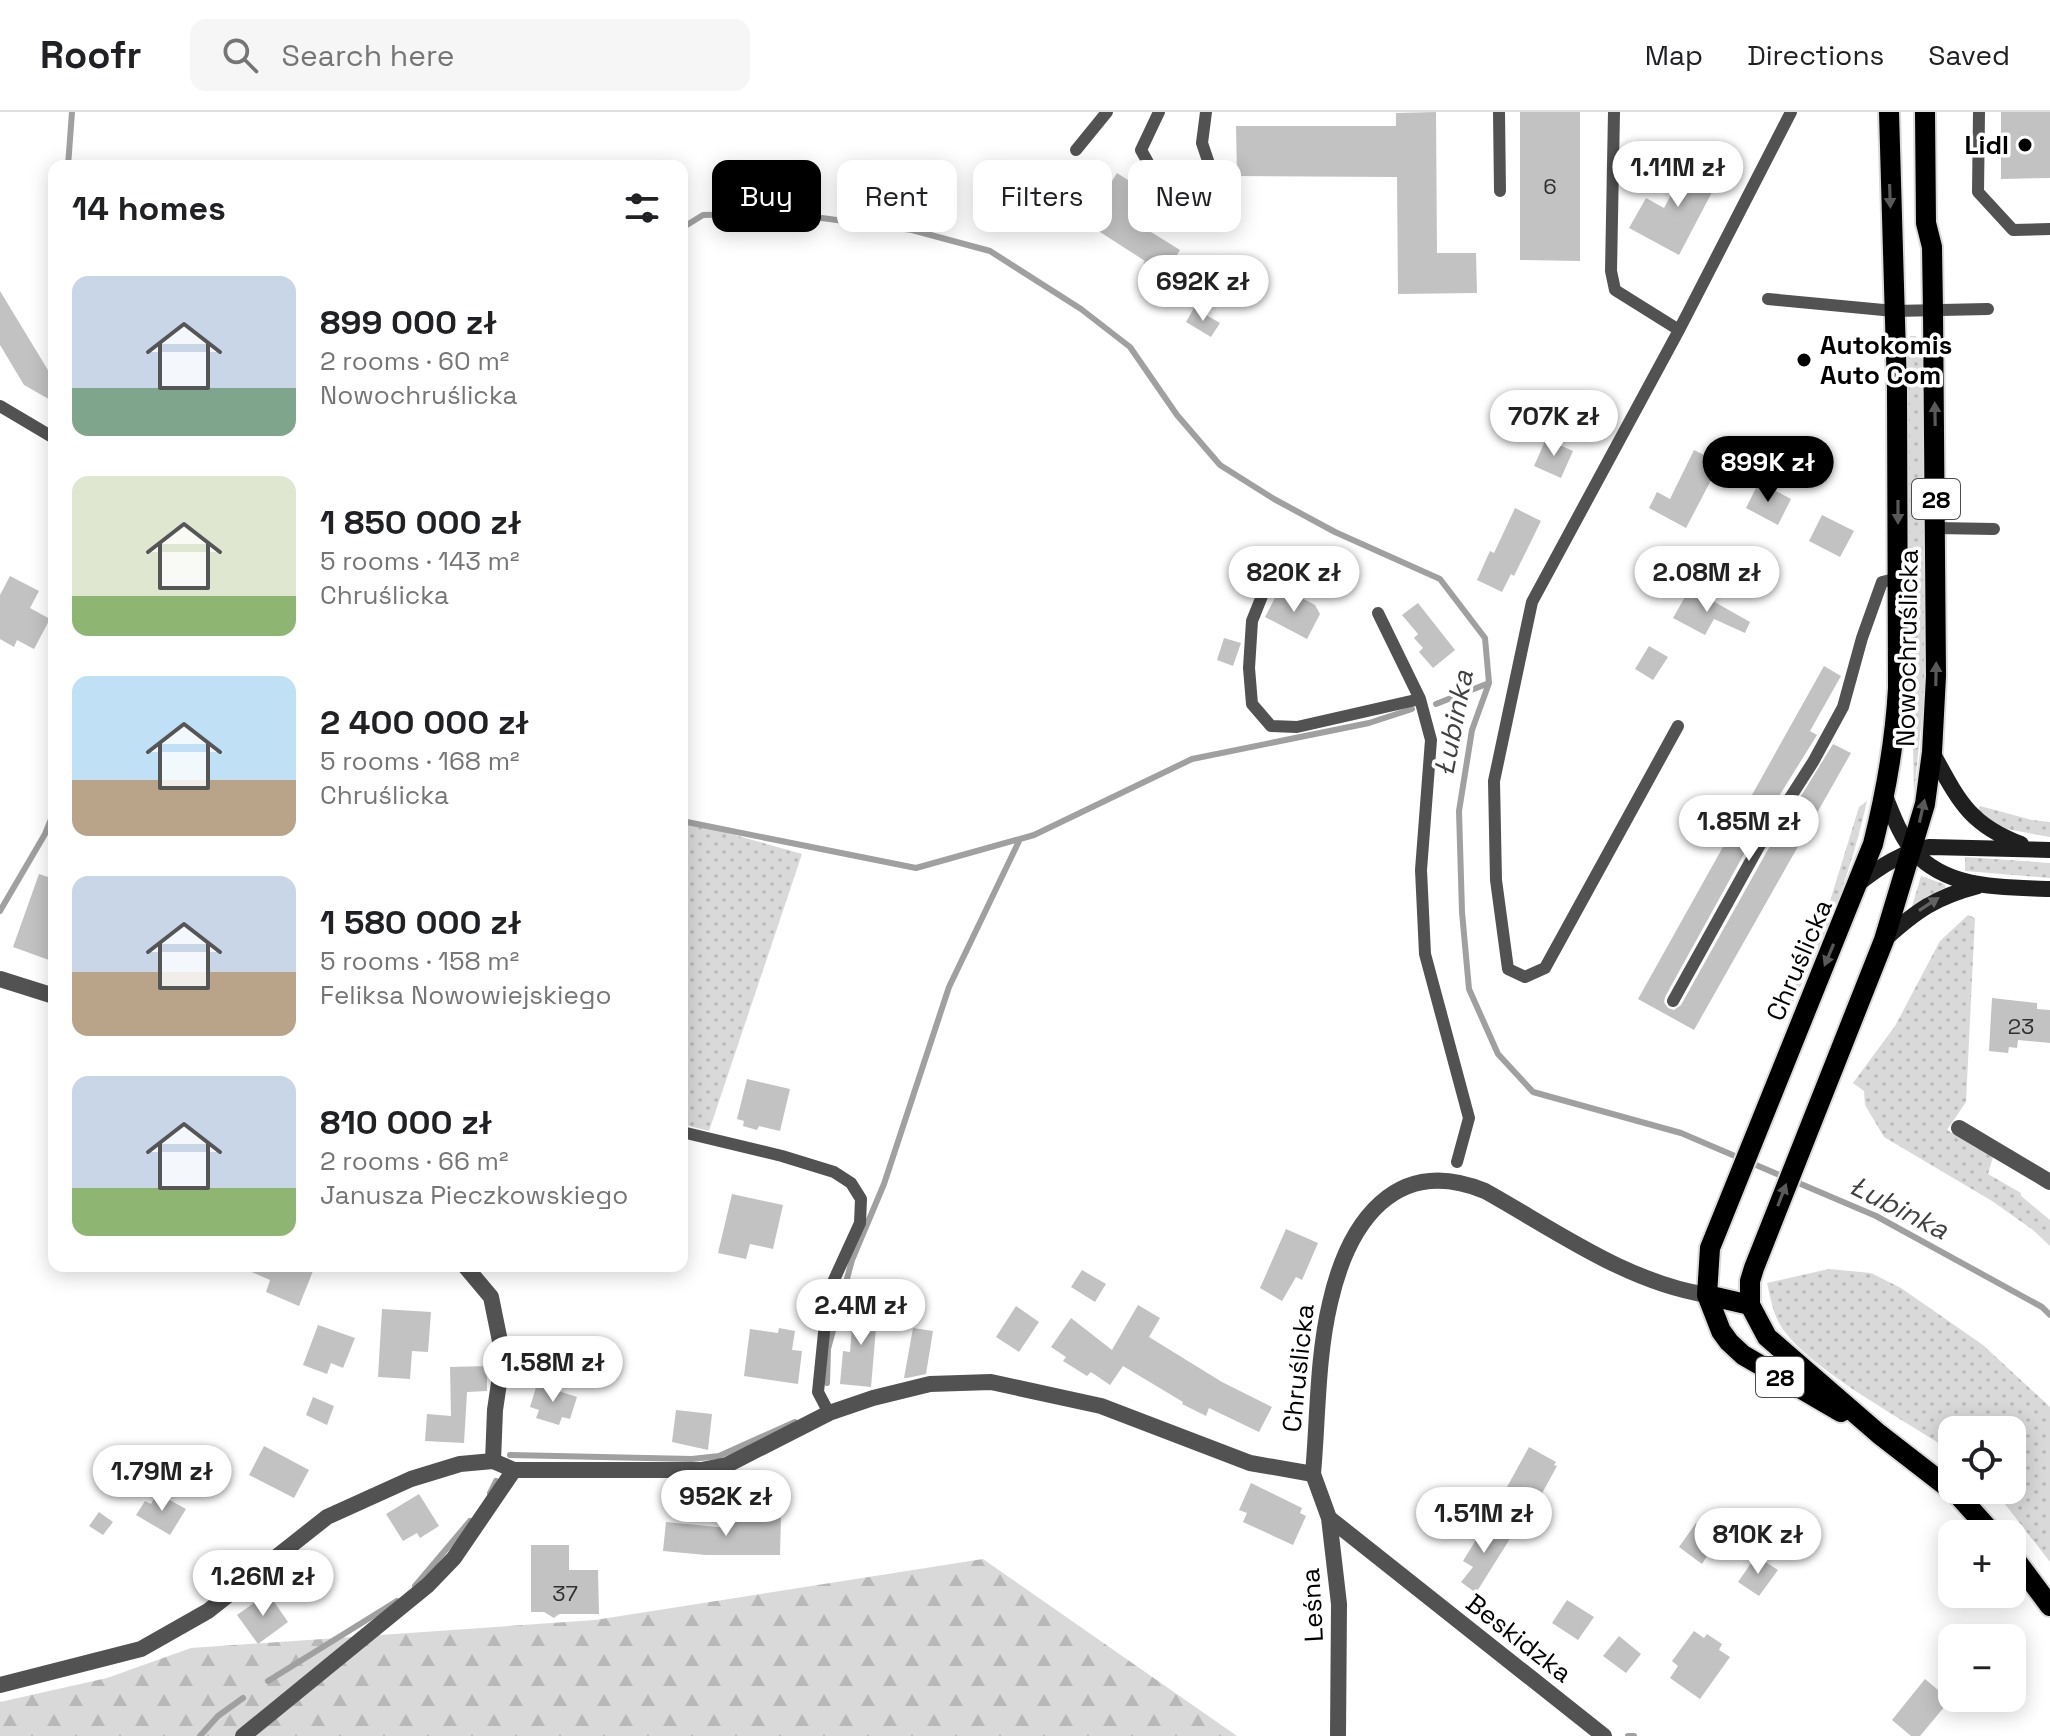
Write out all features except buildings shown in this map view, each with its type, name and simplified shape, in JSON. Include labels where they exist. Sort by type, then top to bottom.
[{"type":"main road","name":"Nowochruślicka","points":[[1859,883],[1885,796],[1897,713],[1899,578],[1889,112]]},
{"type":"main road","name":"Nowochruślicka","points":[[1884,940],[1925,804],[1932,752],[1936,676],[1932,247],[1926,223],[1925,112]]},
{"type":"main road","name":"Chruślicka","points":[[1707,1295],[1710,1248],[1859,883]]},
{"type":"main road","name":"28","points":[[1884,940],[1754,1268],[1750,1281],[1750,1305],[1767,1337],[1879,1434],[1959,1496],[1980,1520]]},
{"type":"main road","name":"28","points":[[1707,1295],[1721,1331],[1743,1355],[1879,1434]]},
{"type":"main road","points":[[1707,1295],[1750,1305]]},
{"type":"main road","points":[[2026,1574],[2050,1606]]},
{"type":"street","points":[[1932,752],[1978,823],[1992,832],[2042,849]]},
{"type":"street","points":[[1885,796],[1900,832],[1928,865],[1957,880],[1981,885],[2050,889]]},
{"type":"street","points":[[1859,883],[1884,863],[1913,850],[1930,847],[2042,849]]},
{"type":"street","points":[[1884,940],[1907,919],[1940,897],[1981,885]]},
{"type":"street","points":[[0,979],[48,994]]},
{"type":"street","points":[[1959,1128],[2050,1182]]},
{"type":"street","name":"Chruślicka","points":[[493,1461],[514,1470],[701,1470],[727,1465],[829,1413],[873,1398],[930,1384],[991,1382],[1101,1406],[1250,1463],[1313,1474],[1325,1331],[1338,1274],[1354,1236],[1382,1200],[1401,1187],[1437,1179],[1466,1183],[1485,1191],[1642,1277],[1707,1295]]},
{"type":"street","points":[[0,1685],[141,1649],[208,1611],[327,1517],[411,1479],[460,1464],[493,1461],[495,1410],[503,1356],[491,1297],[470,1272]]},
{"type":"street","points":[[243,1736],[428,1585],[454,1558],[514,1470]]},
{"type":"street","name":"Leśna","points":[[1313,1474],[1329,1518],[1339,1604],[1338,1736]]},
{"type":"street","name":"Beskidzka","points":[[1329,1518],[1604,1736]]},
{"type":"lane","points":[[1076,150],[1107,112]]},
{"type":"lane","points":[[1147,160],[1141,150],[1159,112]]},
{"type":"lane","points":[[1206,112],[1202,143],[1208,160]]},
{"type":"lane","points":[[1499,112],[1500,191]]},
{"type":"lane","points":[[1614,112],[1611,271],[1615,290],[1679,330]]},
{"type":"lane","points":[[1678,726],[1545,968],[1525,977],[1508,969],[1496,880],[1494,781],[1532,602],[1679,330],[1791,112]]},
{"type":"lane","points":[[1979,112],[1978,192],[2013,230],[2050,229]]},
{"type":"lane","points":[[1768,299],[1894,311],[1988,309]]},
{"type":"lane","points":[[0,406],[48,434]]},
{"type":"lane","points":[[1936,528],[1994,529]]},
{"type":"lane","points":[[1287,570],[1268,581],[1252,621],[1249,668],[1252,704],[1271,726],[1297,727],[1420,699]]},
{"type":"lane","points":[[1673,1001],[1758,848],[1813,762],[1843,707],[1862,638],[1882,582],[1899,578]]},
{"type":"lane","points":[[1378,613],[1420,699],[1431,740],[1421,870],[1425,954],[1469,1118],[1457,1162]]},
{"type":"lane","points":[[688,1133],[834,1172],[851,1183],[861,1199],[860,1223],[828,1293],[818,1392],[829,1413]]},
{"type":"green space","points":[[1910,336],[1916,336],[1923,359],[1925,687],[1914,794],[1905,361]]},
{"type":"green space","points":[[1867,801],[1832,915],[1783,1023],[1780,1021],[1826,914],[1859,807]]},
{"type":"green space","points":[[1980,806],[2050,822],[2050,837],[2001,828],[1978,810]]},
{"type":"green space","points":[[688,822],[802,854],[709,1131],[688,1126]]},
{"type":"green space","points":[[1965,857],[2050,863],[2050,878],[1965,871]]},
{"type":"green space","points":[[1921,876],[1946,887],[1911,910]]},
{"type":"green space","points":[[1968,915],[1975,918],[1966,1102],[1947,1130],[1993,1157],[1988,1174],[2021,1193],[2050,1220],[2050,1246],[1992,1201],[1884,1137],[1865,1105],[1864,1091],[1853,1083],[1895,1026],[1940,941]]},
{"type":"green space","points":[[1829,1269],[1871,1273],[1901,1288],[1983,1345],[2050,1407],[2050,1562],[2026,1531],[2026,1520],[2017,1520],[2005,1504],[2026,1504],[2026,1416],[1938,1416],[1938,1443],[1856,1391],[1807,1355],[1788,1336],[1777,1319],[1767,1283]]},
{"type":"green space","points":[[983,1559],[1237,1736],[0,1736],[0,1702],[107,1678],[191,1648],[595,1620]]},
{"type":"waterway","name":"Łubinka","points":[[68,160],[72,112]]},
{"type":"waterway","name":"Łubinka","points":[[688,224],[703,215],[784,213],[912,230],[990,251],[1081,309],[1130,347],[1177,415],[1220,465],[1335,532],[1440,579],[1485,638],[1489,683],[1472,730],[1459,811],[1462,912],[1469,989],[1498,1054],[1533,1092],[1681,1133],[1876,1216],[2042,1307],[2050,1315]]},
{"type":"waterway","points":[[1436,704],[1489,683]]},
{"type":"waterway","points":[[688,822],[916,868],[1034,835],[1192,759],[1369,723],[1412,709]]},
{"type":"waterway","points":[[0,911],[48,827]]},
{"type":"waterway","points":[[827,1383],[828,1349],[852,1260],[884,1184],[949,987],[1020,839]]},
{"type":"waterway","points":[[510,1455],[692,1459],[719,1456],[795,1422]]},
{"type":"waterway","points":[[490,1493],[496,1481]]},
{"type":"waterway","points":[[415,1586],[470,1521]]},
{"type":"waterway","points":[[268,1681],[397,1601]]},
{"type":"waterway","points":[[200,1736],[218,1716],[243,1698]]},
{"type":"waterway","points":[[1628,1736],[1634,1736]]},
{"type":"place","name":"Lidl","points":[[2025,145]]},
{"type":"place","name":"Autokomis Auto Com","points":[[1804,360]]}]
